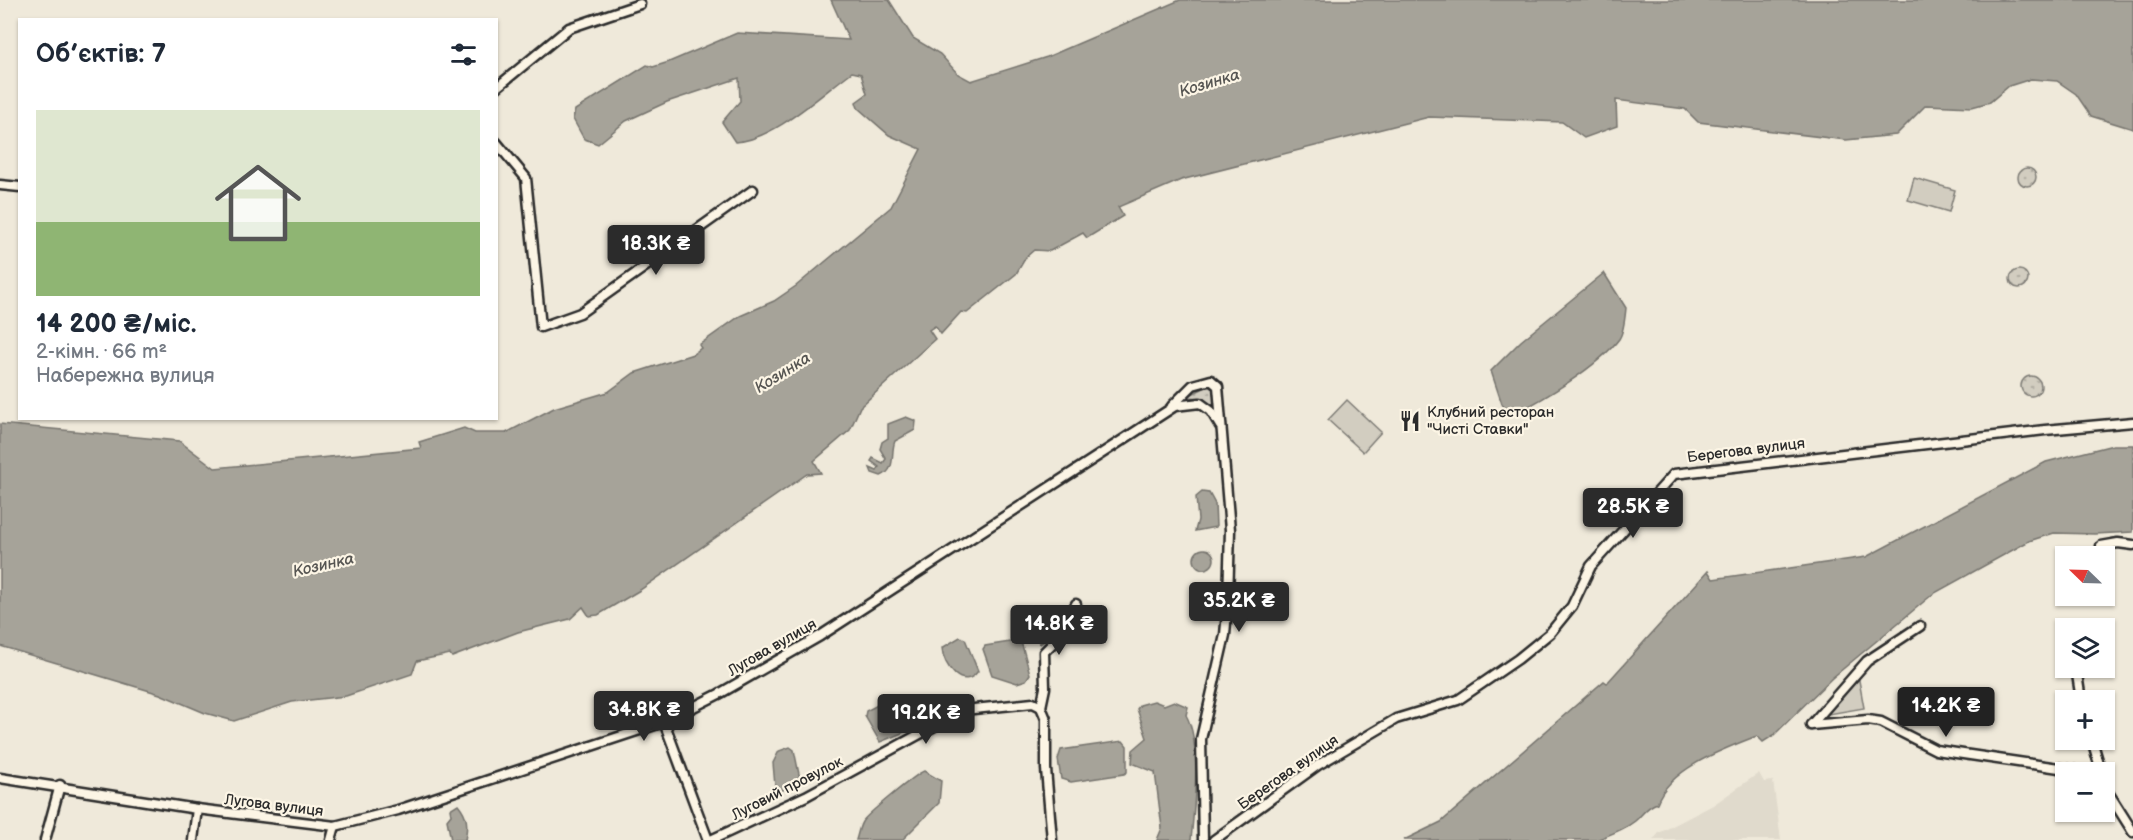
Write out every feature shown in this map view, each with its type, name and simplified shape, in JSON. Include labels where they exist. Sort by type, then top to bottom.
[{"type":"street","points":[[498,86],[569,28],[640,4]]},
{"type":"street","points":[[498,144],[526,178],[541,327],[580,313],[753,190]]},
{"type":"street","points":[[0,185],[18,187]]},
{"type":"street","points":[[1168,410],[1193,385],[1211,380],[1218,389],[1230,530],[1228,600],[1225,635],[1201,739],[1203,840]]},
{"type":"street","name":"Лугова вулиця","points":[[0,778],[335,826],[398,810],[664,722],[820,636],[1168,410],[1188,402],[1200,403],[1211,411],[1220,426]]},
{"type":"street","name":"Берегова вулиця","points":[[1214,840],[1318,765],[1396,719],[1458,700],[1550,633],[1572,606],[1592,566],[1674,474],[2045,430],[2133,422]]},
{"type":"street","points":[[2101,546],[2118,543],[2133,545]]},
{"type":"street","points":[[1052,840],[1046,769],[1046,719],[1041,707],[1045,688],[1044,652],[1060,636],[1076,604]]},
{"type":"street","points":[[1920,626],[1867,661],[1811,725],[1868,720],[1881,722],[1936,750],[2055,767]]},
{"type":"street","name":"Луговий провулок","points":[[709,840],[797,801],[964,710],[1033,703],[1041,707]]},
{"type":"street","points":[[664,722],[709,840]]},
{"type":"street","points":[[45,840],[60,785]]},
{"type":"street","points":[[2115,803],[2133,832]]},
{"type":"street","points":[[193,840],[197,808]]},
{"type":"street","points":[[332,840],[335,826]]},
{"type":"shaded area","points":[[2027,168],[2033,171],[2036,177],[2033,183],[2027,186],[2021,183],[2018,177],[2021,171]]},
{"type":"shaded area","points":[[1914,178],[1955,190],[1949,212],[1908,200]]},
{"type":"shaded area","points":[[2019,270],[2025,273],[2028,279],[2025,285],[2019,288],[2013,285],[2010,279],[2013,273]]},
{"type":"shaded area","points":[[2031,376],[2038,379],[2041,386],[2038,393],[2031,396],[2024,393],[2021,386],[2024,379]]},
{"type":"shaded area","points":[[1208,386],[1215,390],[1217,412],[1203,398],[1186,397]]},
{"type":"shaded area","points":[[1347,400],[1381,432],[1363,452],[1328,420]]},
{"type":"shaded area","points":[[1858,675],[1864,708],[1823,715]]},
{"type":"shaded area","points":[[1759,773],[1764,782],[1773,781],[1781,840],[1653,840],[1659,833],[1713,805]]},
{"type":"water","name":"Козинка","points":[[831,0],[889,0],[913,38],[940,54],[958,74],[971,81],[1047,57],[1180,0],[2133,0],[2133,129],[2091,116],[2076,94],[2057,81],[2031,79],[2009,86],[1990,102],[1972,107],[1926,105],[1896,135],[1846,140],[1698,122],[1685,109],[1616,100],[1617,126],[1584,138],[1562,122],[1429,117],[1181,180],[1118,207],[1123,216],[1087,238],[1083,233],[1050,251],[1034,250],[1026,257],[1016,274],[967,313],[961,312],[941,334],[935,326],[929,330],[935,339],[860,407],[850,430],[814,461],[821,473],[807,474],[640,590],[598,615],[589,616],[583,607],[570,619],[518,632],[452,657],[450,654],[417,661],[412,674],[346,696],[292,702],[234,721],[205,713],[160,694],[0,646],[0,424],[179,441],[215,468],[421,448],[419,442],[464,428],[475,433],[506,433],[554,408],[608,392],[634,373],[693,354],[701,348],[699,345],[740,316],[774,301],[796,286],[891,207],[921,149],[889,135],[858,108],[856,102],[867,94],[861,74],[852,72],[781,125],[750,139],[735,142],[722,122],[740,101],[739,78],[667,102],[626,121],[598,144],[584,139],[573,119],[575,110],[647,65],[653,67],[669,62],[737,33],[849,40]]},
{"type":"water","points":[[1604,273],[1626,308],[1621,336],[1610,350],[1583,372],[1537,402],[1510,416],[1502,404],[1491,371],[1521,341]]},
{"type":"water","points":[[906,417],[916,421],[915,430],[895,441],[891,465],[886,473],[881,476],[872,473],[870,468],[877,471],[879,467],[871,461],[873,458],[883,463],[886,459],[880,449],[882,442],[888,438],[888,424]]},
{"type":"water","points":[[2113,445],[2133,445],[2133,532],[2054,533],[2029,541],[1933,594],[1832,678],[1774,735],[1763,742],[1757,736],[1700,761],[1673,780],[1657,803],[1626,827],[1596,840],[1404,840],[1441,822],[1604,681],[1607,683],[1708,571],[1713,579],[1866,557],[2046,462]]},
{"type":"water","points":[[1202,492],[1209,493],[1215,504],[1216,527],[1195,531],[1198,520],[1196,497]]},
{"type":"water","points":[[1204,549],[1211,552],[1214,559],[1211,566],[1204,569],[1197,566],[1194,559],[1197,552]]},
{"type":"water","points":[[1047,611],[1064,614],[1063,619],[1056,632],[1040,644],[1035,634],[1045,621]]},
{"type":"water","points":[[960,637],[965,639],[978,671],[966,679],[960,678],[950,669],[942,648]]},
{"type":"water","points":[[1016,641],[1022,645],[1030,674],[1026,680],[1017,683],[992,675],[983,649],[985,646]]},
{"type":"water","points":[[893,697],[907,731],[880,742],[865,716],[866,711]]},
{"type":"water","points":[[1154,701],[1164,705],[1174,701],[1188,707],[1186,715],[1191,727],[1195,758],[1191,840],[1157,840],[1162,828],[1155,772],[1132,763],[1133,750],[1147,738],[1137,709],[1140,705]]},
{"type":"water","points":[[1123,741],[1127,746],[1127,772],[1124,774],[1071,782],[1061,779],[1058,759],[1061,750]]},
{"type":"water","points":[[790,747],[794,750],[800,779],[798,785],[780,791],[775,786],[773,763],[779,751]]},
{"type":"water","points":[[924,771],[941,781],[939,803],[902,840],[856,840],[865,818]]},
{"type":"water","points":[[458,804],[464,813],[467,830],[465,840],[451,840],[447,820],[451,815],[450,809]]},
{"type":"place","name":"Клубний ресторан \"Чисті Ставки\"","points":[[1410,421]]}]
